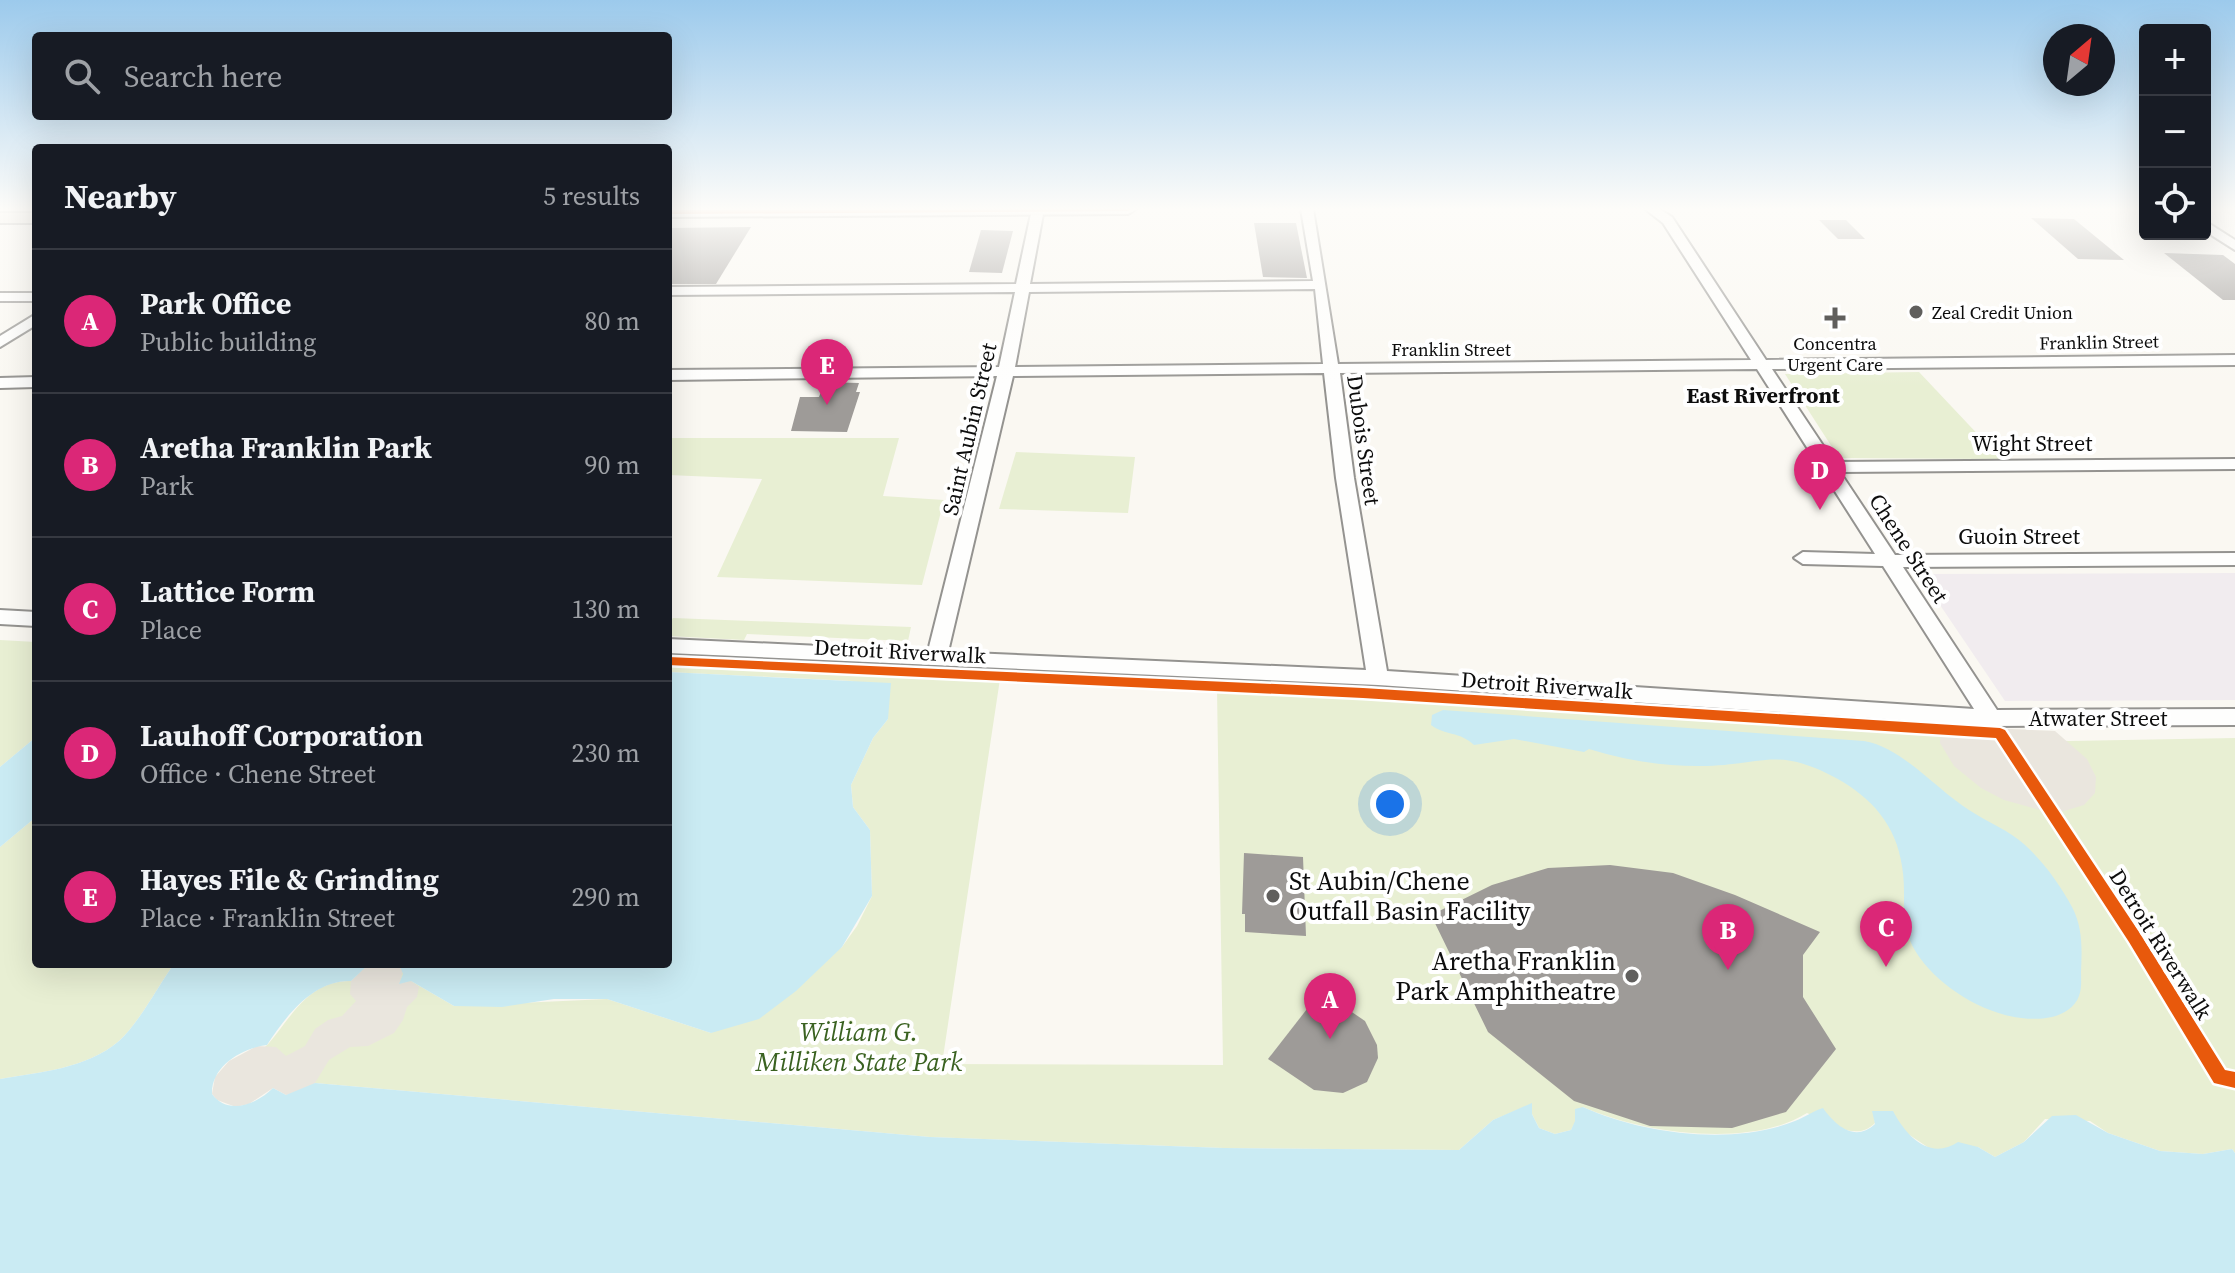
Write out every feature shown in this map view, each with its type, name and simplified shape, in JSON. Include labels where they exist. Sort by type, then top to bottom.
[{"type":"street","name":"Saint Aubin Street","points":[[936,658],[1006,372],[1026,268]]},
{"type":"street","name":"Dubois Street","points":[[1318,268],[1345,478],[1378,678]]},
{"type":"street","name":"Chene Street","points":[[1699,268],[1991,718]]},
{"type":"street","points":[[672,291],[1321,285]]},
{"type":"street","points":[[0,297],[32,297]]},
{"type":"street","points":[[0,343],[32,321]]},
{"type":"street","name":"Franklin Street","points":[[672,375],[2235,360]]},
{"type":"street","points":[[0,383],[32,382]]},
{"type":"street","name":"Wight Street","points":[[1829,467],[2235,464]]},
{"type":"street","name":"Guoin Street","points":[[1803,558],[1889,561],[2235,559]]},
{"type":"street","points":[[0,617],[32,619]]},
{"type":"street","name":"Atwater Street","points":[[672,646],[1378,678],[1991,718],[2235,717]]},
{"type":"shaded area","points":[[2235,573],[2235,700],[2005,701],[1919,574]]},
{"type":"shaded area","points":[[1941,726],[2055,731],[2087,759],[2096,777],[2095,793],[2084,805],[2064,811],[2040,810],[2004,800],[1981,788],[1954,766],[1940,743]]},
{"type":"shaded area","points":[[365,968],[402,968],[400,983],[411,981],[419,987],[417,997],[407,1007],[394,1033],[368,1046],[350,1047],[329,1060],[315,1083],[286,1095],[273,1088],[249,1104],[236,1107],[217,1100],[212,1094],[215,1077],[229,1061],[257,1046],[276,1047],[286,1056],[305,1046],[315,1029],[328,1020],[342,1016],[356,1001],[350,994],[351,981]]},
{"type":"green space","points":[[1919,372],[2001,459],[1839,458],[1785,374]]},
{"type":"green space","points":[[672,438],[899,438],[883,496],[944,500],[922,585],[717,577],[762,479],[672,475]]},
{"type":"green space","points":[[1016,452],[1135,457],[1128,513],[999,509]]},
{"type":"green space","points":[[672,619],[911,627],[908,641],[747,634],[744,640],[672,636]]},
{"type":"green space","points":[[0,640],[32,642],[32,740],[0,767]]},
{"type":"green space","name":"William G. Milliken State Park","points":[[672,666],[1000,679],[942,1064],[1223,1065],[1217,690],[1403,699],[1939,736],[2069,741],[2235,738],[2235,1153],[2232,1149],[2203,1154],[2160,1151],[2108,1133],[2090,1121],[2045,1119],[2024,1142],[1995,1157],[1978,1147],[1932,1150],[1908,1134],[1899,1123],[1873,1111],[1875,1123],[1859,1131],[1842,1129],[1807,1113],[1756,1131],[1726,1134],[1664,1130],[1634,1124],[1583,1107],[1571,1130],[1555,1134],[1539,1128],[1532,1114],[1532,1104],[1493,1120],[1459,1150],[1224,1148],[930,1137],[315,1083],[307,1088],[215,1077],[264,1048],[313,993],[336,982],[351,981],[365,968],[402,968],[411,981],[454,1006],[607,999],[711,1033],[842,947],[872,896],[870,830],[853,807],[851,785],[873,738],[888,719],[888,703],[852,681],[672,672]]},
{"type":"green space","points":[[32,820],[32,968],[171,968],[134,1024],[106,1050],[62,1068],[0,1079],[0,847]]},
{"type":"water","points":[[672,672],[891,683],[888,719],[873,738],[851,785],[853,807],[870,830],[872,896],[842,947],[796,991],[759,1019],[711,1033],[607,999],[554,999],[502,1007],[454,1006],[411,981],[399,984],[403,974],[401,968],[672,968]]},
{"type":"water","points":[[1443,710],[1864,741],[1878,745],[1905,760],[1957,802],[2019,840],[2045,866],[2076,915],[2081,947],[2079,996],[2072,1007],[2052,1017],[2015,1017],[1961,996],[1931,972],[1908,935],[1902,866],[1888,825],[1861,794],[1816,769],[1785,760],[1707,766],[1662,764],[1589,749],[1584,752],[1514,739],[1474,745],[1431,725],[1432,715]]},
{"type":"water","points":[[32,740],[32,820],[0,847],[0,767]]},
{"type":"water","points":[[171,968],[365,968],[351,981],[337,982],[313,993],[292,1012],[267,1045],[238,1054],[222,1067],[213,1084],[212,1094],[226,1105],[234,1106],[251,1103],[273,1088],[286,1095],[315,1083],[930,1137],[1224,1148],[1459,1150],[1493,1120],[1532,1103],[1532,1114],[1539,1128],[1555,1134],[1571,1130],[1575,1109],[1583,1107],[1660,1130],[1716,1135],[1771,1129],[1823,1108],[1839,1126],[1853,1132],[1875,1124],[1872,1111],[1893,1111],[1905,1129],[1920,1143],[1938,1149],[1958,1142],[1978,1147],[1995,1157],[2024,1142],[2052,1116],[2076,1115],[2108,1133],[2160,1151],[2203,1154],[2232,1149],[2235,1153],[2235,1273],[0,1273],[0,1079],[62,1068],[92,1058],[119,1041]]},
{"type":"building","points":[[672,268],[726,268],[716,284],[672,284]]},
{"type":"building","points":[[970,268],[1003,268],[1002,273],[969,272]]},
{"type":"building","points":[[1262,268],[1305,268],[1307,278],[1263,277]]},
{"type":"building","points":[[2183,268],[2235,268],[2235,300],[2223,300]]},
{"type":"building","points":[[825,382],[859,383],[856,392],[860,392],[847,432],[791,431],[800,397],[819,397]]},
{"type":"building","name":"St Aubin/Chene Outfall Basin Facility","points":[[1244,853],[1303,857],[1306,936],[1245,932],[1245,914],[1242,914]]},
{"type":"building","name":"Aretha Franklin Park Amphitheatre","points":[[1610,865],[1673,873],[1735,895],[1820,932],[1803,955],[1803,997],[1836,1049],[1786,1112],[1732,1128],[1650,1126],[1574,1101],[1488,1032],[1431,915],[1492,885],[1548,868]]},
{"type":"building","points":[[1321,991],[1365,1021],[1377,1045],[1378,1058],[1367,1082],[1343,1093],[1314,1090],[1268,1059]]},
{"type":"cycle path","name":"Detroit Riverwalk","points":[[672,661],[1363,693],[2000,733],[2134,937],[2220,1077],[2235,1080]]},
{"type":"place","name":"Zeal Credit Union","points":[[1916,312]]},
{"type":"place","name":"Concentra Urgent Care","points":[[1835,318]]},
{"type":"place","name":"Hayes File & Grinding","points":[[827,405]]},
{"type":"place","name":"Lauhoff Corporation","points":[[1820,510]]},
{"type":"place","name":"St Aubin/Chene Outfall Basin Facility","points":[[1273,896]]},
{"type":"place","name":"Lattice Form","points":[[1886,967]]},
{"type":"place","name":"Aretha Franklin Park","points":[[1728,970]]},
{"type":"place","name":"Aretha Franklin Park Amphitheatre","points":[[1632,976]]},
{"type":"place","name":"Park Office","points":[[1330,1039]]},
{"type":"district","name":"East Riverfront","points":[[1763,395]]}]
